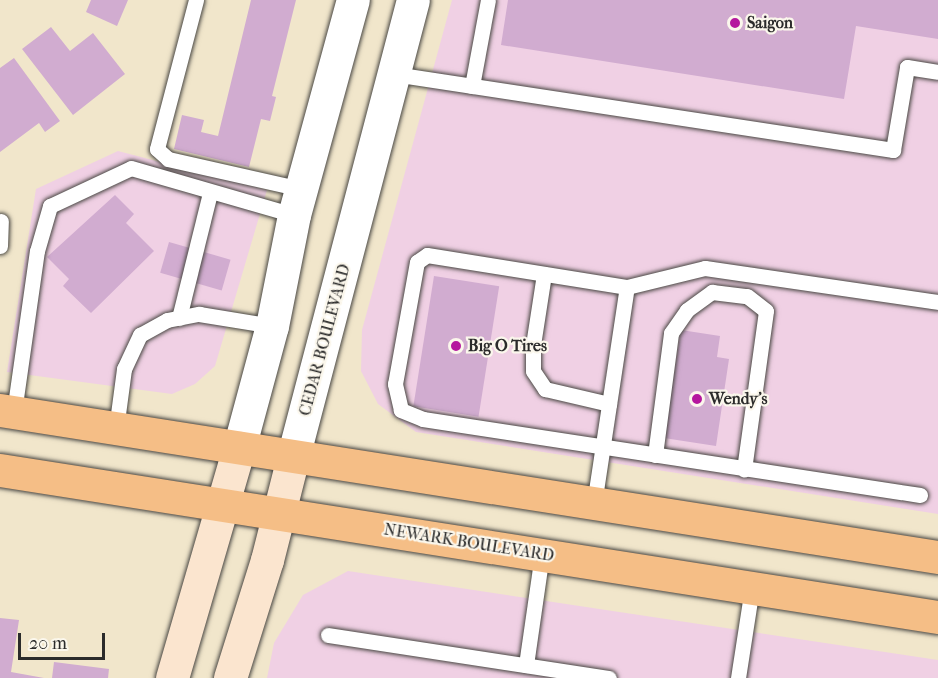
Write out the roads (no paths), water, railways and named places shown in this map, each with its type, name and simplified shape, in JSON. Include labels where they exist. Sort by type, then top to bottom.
[{"type":"main road","points":[[7,411],[938,557]]},
{"type":"main road","points":[[172,678],[239,448]]},
{"type":"main road","name":"CEDAR BOULEVARD","points":[[230,678],[279,513],[293,457]]},
{"type":"main road","name":"NEWARK BOULEVARD","points":[[0,470],[938,617]]},
{"type":"street","points":[[239,448],[272,326],[297,202],[353,0]]},
{"type":"street","name":"CEDAR BOULEVARD","points":[[293,457],[413,0]]},
{"type":"lane","points":[[196,0],[158,149],[168,159],[297,202]]},
{"type":"lane","points":[[472,86],[488,0]]},
{"type":"lane","points":[[394,74],[893,150],[907,67],[938,72]]},
{"type":"lane","points":[[7,411],[37,251],[50,206],[131,168],[210,193],[297,202]]},
{"type":"lane","points":[[179,318],[210,193]]},
{"type":"lane","points":[[0,246],[1,221]]},
{"type":"lane","points":[[920,495],[423,418],[401,410],[395,384],[421,257],[427,255],[627,287],[705,268],[938,302]]},
{"type":"lane","points":[[544,274],[533,345],[533,371],[545,389],[609,404]]},
{"type":"lane","points":[[594,504],[627,287]]},
{"type":"lane","points":[[655,455],[671,333],[687,310],[712,292],[747,296],[766,311],[744,469]]},
{"type":"lane","points":[[116,429],[124,369],[140,335],[167,320],[199,314],[272,326]]},
{"type":"lane","points":[[526,665],[542,554]]},
{"type":"lane","points":[[738,678],[752,588]]},
{"type":"lane","points":[[328,635],[609,678]]},
{"type":"place","name":"Saigon","points":[[735,23]]},
{"type":"place","name":"Big O Tires","points":[[456,346]]},
{"type":"place","name":"Wendy's","points":[[697,399]]}]
